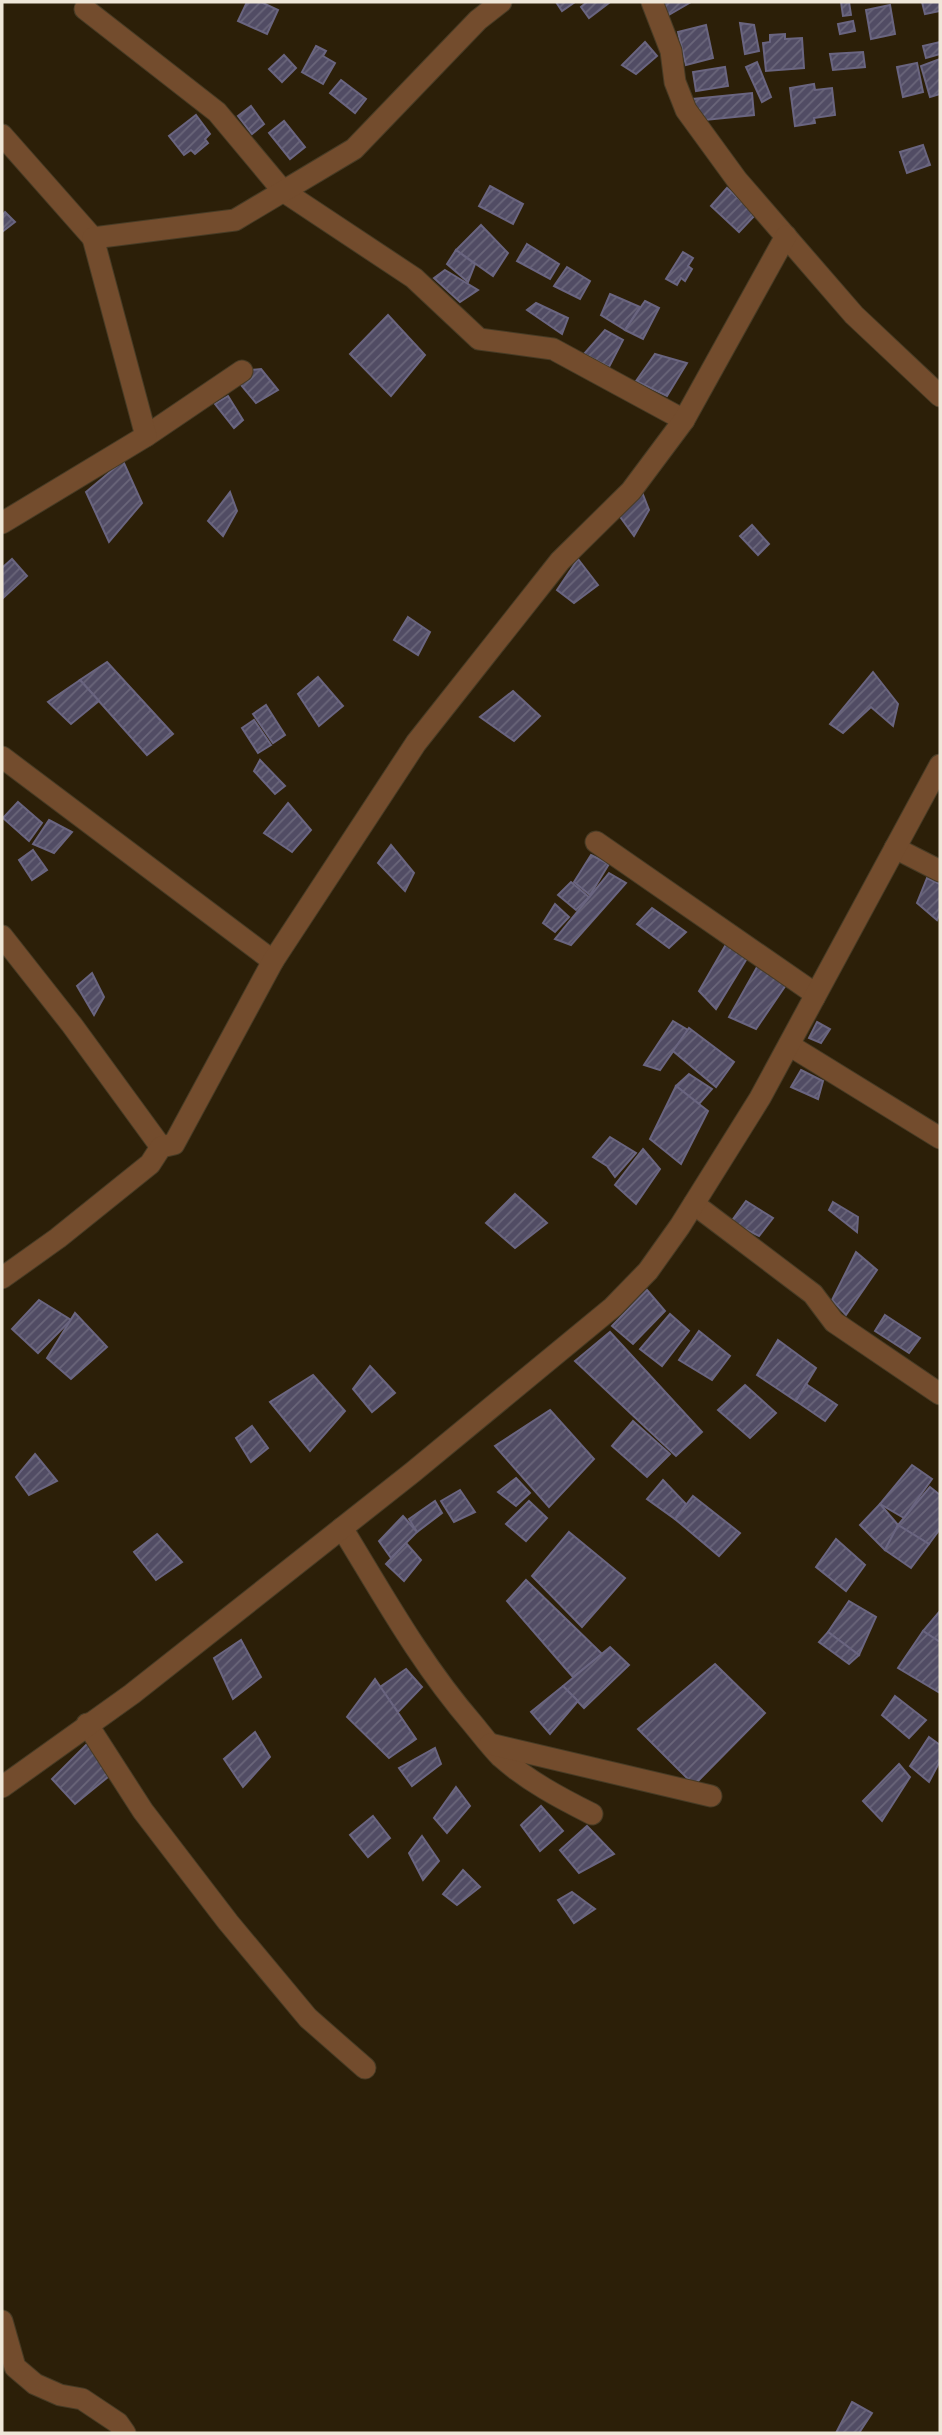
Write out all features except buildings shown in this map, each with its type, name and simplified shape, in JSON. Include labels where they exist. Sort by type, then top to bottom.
[{"type":"street","points":[[93,238],[235,220],[354,149],[478,20],[501,2]]},
{"type":"street","points":[[652,2],[671,51],[675,82],[686,110],[737,180],[854,315],[940,396]]},
{"type":"street","points":[[85,9],[217,111],[283,191],[414,278],[479,339],[553,349],[684,420]]},
{"type":"street","points":[[2,135],[93,238],[146,436]]},
{"type":"street","points":[[2,1278],[58,1238],[150,1164],[161,1147],[174,1144],[273,961],[416,744],[560,561],[631,491],[684,420],[786,236]]},
{"type":"street","points":[[2,523],[146,436],[242,371]]},
{"type":"street","points":[[2,757],[273,961]]},
{"type":"street","points":[[2,1787],[132,1694],[342,1528],[613,1307],[648,1271],[694,1204],[760,1098],[940,765]]},
{"type":"street","points":[[596,842],[811,991],[814,998]]},
{"type":"street","points":[[895,848],[940,871]]},
{"type":"street","points":[[2,936],[72,1025],[161,1147]]},
{"type":"street","points":[[789,1045],[940,1138]]},
{"type":"street","points":[[694,1204],[813,1294],[834,1322],[940,1394]]},
{"type":"street","points":[[342,1528],[410,1641],[490,1744],[543,1789],[592,1814]]},
{"type":"street","points":[[87,1724],[144,1811],[229,1922],[308,2018],[365,2068]]},
{"type":"street","points":[[490,1744],[711,1796]]},
{"type":"street","points":[[2,2321],[15,2367],[35,2384],[60,2395],[82,2399],[118,2423],[125,2433]]}]
